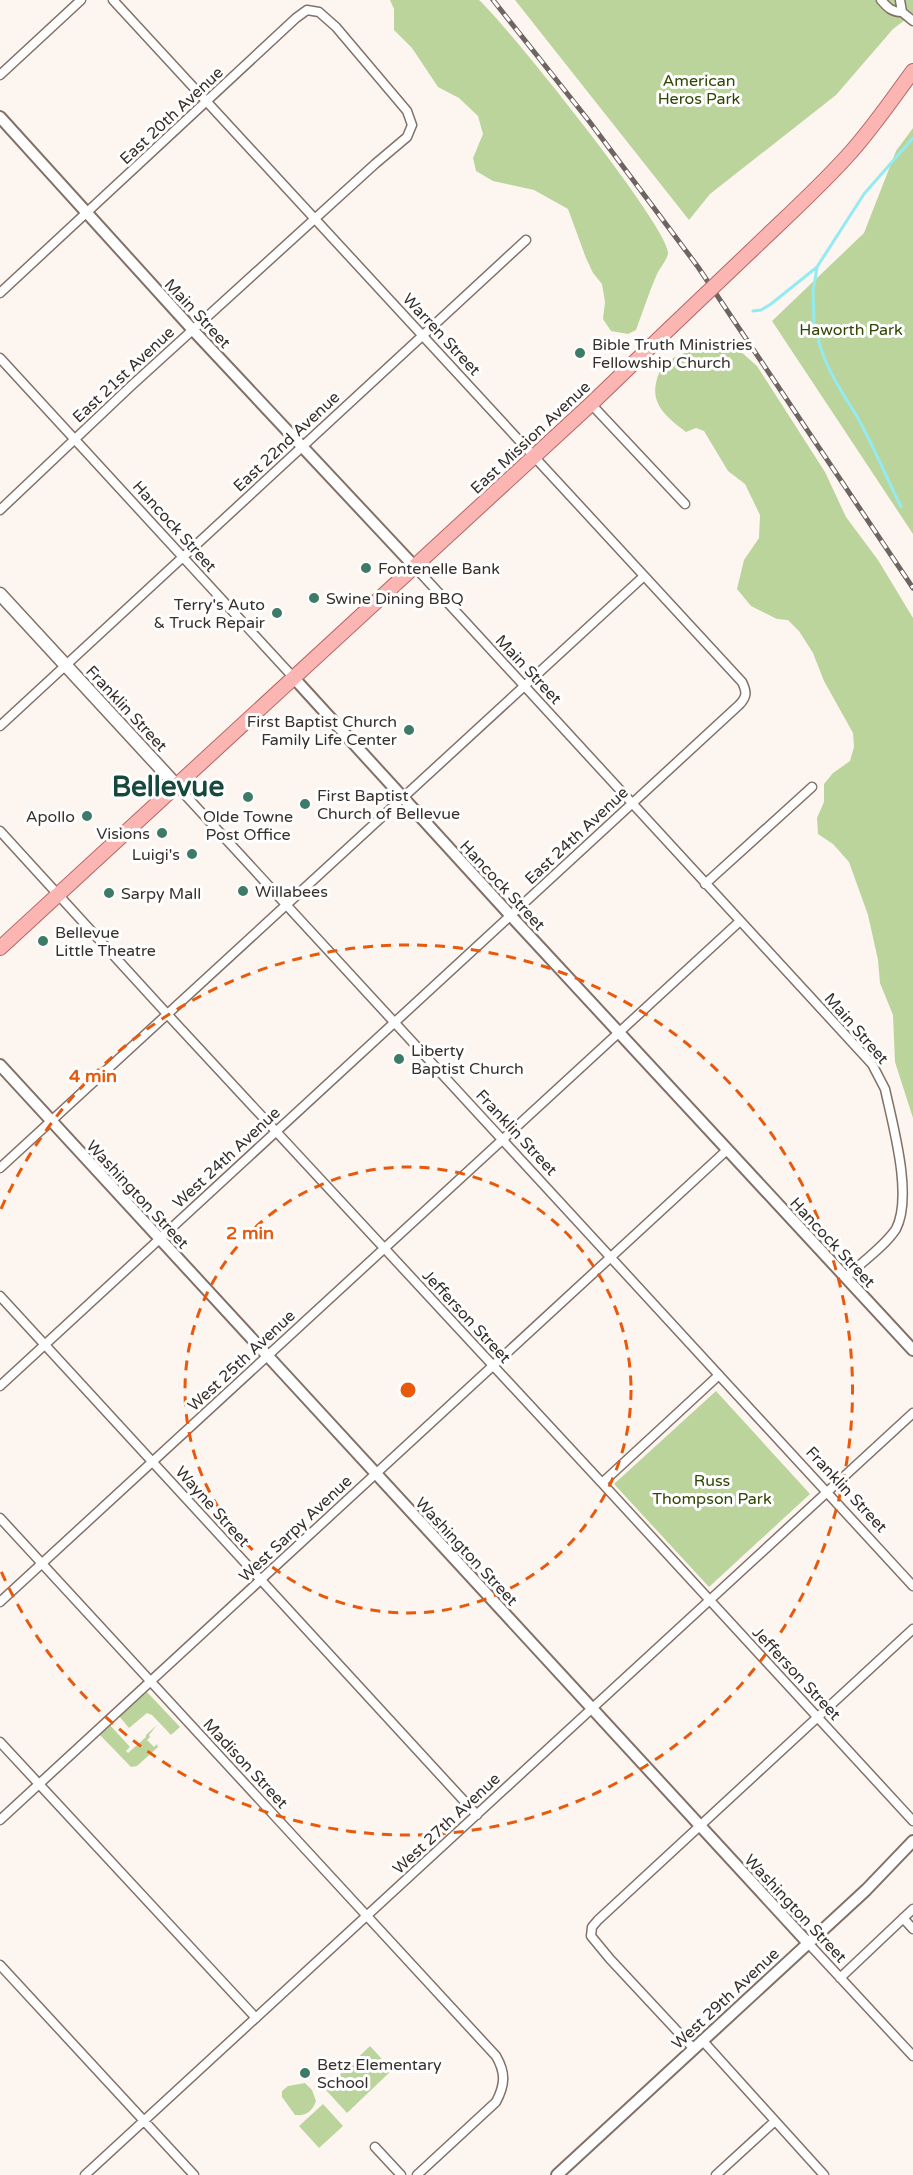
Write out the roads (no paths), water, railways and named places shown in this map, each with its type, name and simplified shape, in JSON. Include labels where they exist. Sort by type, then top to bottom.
[{"type":"main road","name":"East Mission Avenue","points":[[0,948],[591,404],[804,201],[872,128],[913,71]]},
{"type":"main road","name":"Franklin Street","points":[[0,594],[176,785]]},
{"type":"street","points":[[0,75],[81,0]]},
{"type":"street","name":"Warren Street","points":[[113,0],[742,682],[746,690]]},
{"type":"street","points":[[881,0],[889,9],[902,12],[913,21]]},
{"type":"street","points":[[900,0],[902,12]]},
{"type":"street","name":"East 20th Avenue","points":[[0,293],[307,10],[319,12],[336,27],[362,57]]},
{"type":"street","name":"East 21st Avenue","points":[[0,510],[193,330],[407,137],[412,124],[407,111],[362,57]]},
{"type":"street","name":"Main Street","points":[[0,117],[193,330],[414,566],[872,1064],[885,1089],[906,1190],[905,1205],[896,1230],[846,1277]]},
{"type":"street","name":"East 22nd Avenue","points":[[0,726],[526,240]]},
{"type":"street","name":"Hancock Street","points":[[0,358],[511,916],[913,1350]]},
{"type":"street","points":[[591,404],[685,504]]},
{"type":"street","points":[[0,1168],[644,576]]},
{"type":"street","name":"East 24th Avenue","points":[[394,1023],[739,705],[746,698],[746,690]]},
{"type":"street","name":"Franklin Street","points":[[176,785],[913,1586]]},
{"type":"street","points":[[705,884],[812,787]]},
{"type":"street","name":"Jefferson Street","points":[[0,831],[913,1821]]},
{"type":"street","name":"West 25th Avenue","points":[[0,1602],[739,922]]},
{"type":"street","name":"West 24th Avenue","points":[[0,1386],[394,1023]]},
{"type":"street","name":"Washington Street","points":[[0,1065],[913,2056]]},
{"type":"street","name":"West Sarpy Avenue","points":[[0,1820],[727,1150]]},
{"type":"street","name":"Wayne Street","points":[[0,1296],[477,1815]]},
{"type":"street","points":[[602,1483],[719,1375]]},
{"type":"street","name":"West 27th Avenue","points":[[85,2175],[913,1413]]},
{"type":"street","name":"Madison Street","points":[[0,1518],[496,2056],[505,2078],[503,2090],[496,2102],[417,2175]]},
{"type":"street","points":[[824,2175],[775,2121],[610,1959],[591,1936],[592,1927],[913,1629]]},
{"type":"street","points":[[0,1742],[256,2018]]},
{"type":"street","name":"West 29th Avenue","points":[[557,2175],[866,1890],[913,1841]]},
{"type":"street","points":[[840,1978],[913,1909]]},
{"type":"street","points":[[903,1918],[913,1929]]},
{"type":"street","points":[[0,1965],[194,2175]]},
{"type":"street","points":[[716,2175],[775,2121]]},
{"type":"street","points":[[375,2147],[401,2175]]},
{"type":"waterway","points":[[753,311],[761,310],[771,304],[817,267],[864,194],[913,138]]},
{"type":"waterway","points":[[814,323],[813,291],[817,268]]},
{"type":"waterway","points":[[818,338],[830,370],[865,431],[901,507]]},
{"type":"railway","points":[[493,0],[589,121],[698,267],[913,588]]},
{"type":"place","name":"Bible Truth Ministries Fellowship Church","points":[[580,353]]},
{"type":"place","name":"Fontenelle Bank","points":[[366,568]]},
{"type":"place","name":"Swine Dining BBQ","points":[[314,598]]},
{"type":"place","name":"Terry's Auto & Truck Repair","points":[[277,613]]},
{"type":"place","name":"First Baptist Church Family Life Center","points":[[409,730]]},
{"type":"place","name":"Olde Towne Post Office","points":[[248,797]]},
{"type":"place","name":"First Baptist Church of Bellevue","points":[[305,804]]},
{"type":"place","name":"Apollo","points":[[87,816]]},
{"type":"place","name":"Visions","points":[[162,833]]},
{"type":"place","name":"Luigi's","points":[[192,854]]},
{"type":"place","name":"Willabees","points":[[243,891]]},
{"type":"place","name":"Sarpy Mall","points":[[109,893]]},
{"type":"place","name":"Bellevue Little Theatre","points":[[43,941]]},
{"type":"place","name":"Liberty Baptist Church","points":[[399,1059]]},
{"type":"place","name":"Betz Elementary School","points":[[305,2073]]},
{"type":"district","name":"Bellevue","points":[[168,786]]},
{"type":"park label","name":"American Heros Park","points":[[699,89]]},
{"type":"park label","name":"Haworth Park","points":[[851,329]]},
{"type":"park label","name":"Russ Thompson Park","points":[[712,1489]]}]
